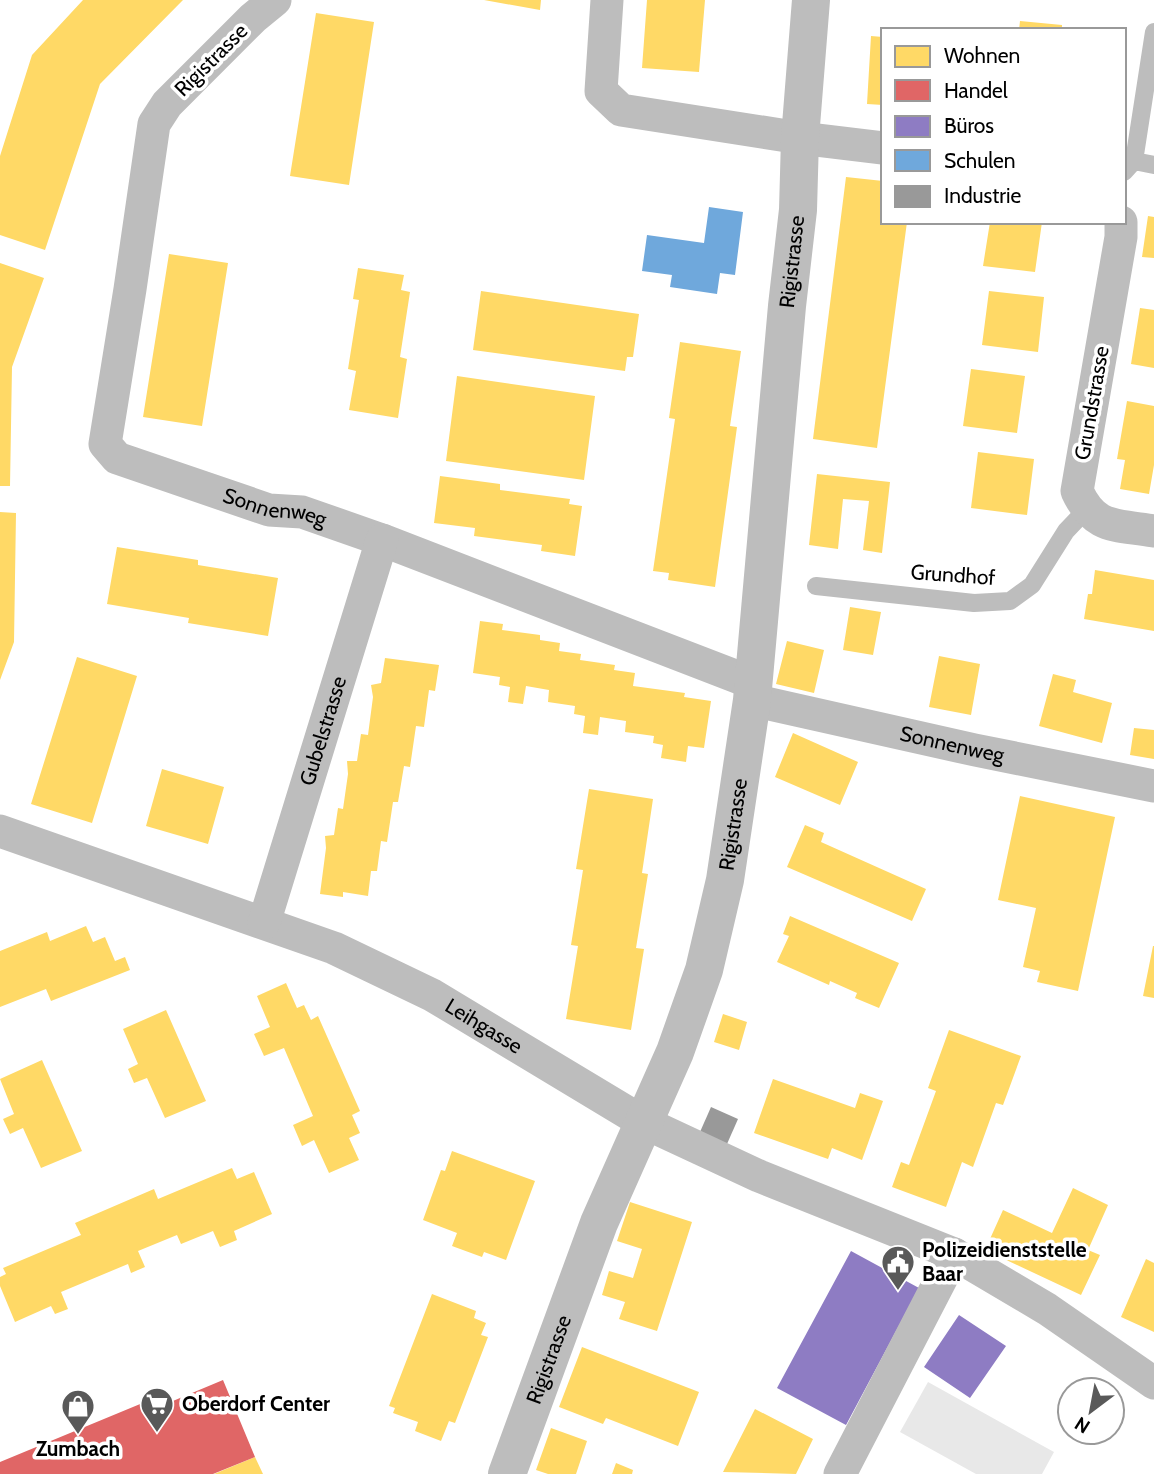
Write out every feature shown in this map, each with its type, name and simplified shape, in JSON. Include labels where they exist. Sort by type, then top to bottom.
[{"type":"street","name":"Rigistrasse","points":[[154,124],[167,104],[253,18],[275,0]]},
{"type":"street","points":[[607,0],[601,91],[621,110],[881,148]]},
{"type":"street","name":"Rigistrasse","points":[[507,1474],[599,1223],[675,1052],[704,970],[725,880],[752,692],[786,306],[798,210],[800,138],[811,0]]},
{"type":"street","name":"Sonnenweg","points":[[154,124],[131,289],[104,444],[117,458],[269,510],[302,512],[382,540],[752,692],[975,750],[1154,786]]},
{"type":"street","name":"Grundstrasse","points":[[1086,510],[1077,491],[1121,237],[1121,224]]},
{"type":"street","points":[[1086,510],[1102,522],[1154,531]]},
{"type":"street","name":"Gubelstrasse","points":[[264,923],[382,540]]},
{"type":"street","name":"Leihgasse","points":[[0,831],[334,948],[432,995],[643,1122],[758,1176],[954,1254],[1047,1309],[1154,1383]]},
{"type":"street","points":[[840,1474],[954,1254]]},
{"type":"lane","points":[[1154,32],[1129,167],[1154,165]]},
{"type":"lane","name":"Grundhof","points":[[816,586],[974,603],[1010,601],[1032,585],[1066,531],[1086,510]]},
{"type":"shaded area","points":[[928,1382],[1054,1452],[1042,1474],[976,1474],[900,1432]]},
{"type":"building: Wohnen","points":[[83,0],[183,0],[100,84],[45,250],[0,235],[0,156],[32,55]]},
{"type":"building: Wohnen","points":[[484,0],[541,0],[540,10]]},
{"type":"building: Wohnen","points":[[647,0],[705,0],[699,72],[642,68]]},
{"type":"building: Wohnen","points":[[316,13],[374,22],[349,185],[290,176]]},
{"type":"building: Wohnen","points":[[1020,21],[1062,25],[1062,28],[1019,28]]},
{"type":"building: Wohnen","points":[[871,36],[881,37],[881,105],[867,104]]},
{"type":"building: Wohnen","points":[[846,177],[881,181],[881,224],[907,224],[877,448],[813,439]]},
{"type":"building: Wohnen","points":[[1148,216],[1154,217],[1154,258],[1142,257]]},
{"type":"building: Wohnen","points":[[990,224],[1042,224],[1035,272],[983,266]]},
{"type":"building: Wohnen","points":[[169,254],[228,263],[202,426],[143,417]]},
{"type":"building: Wohnen","points":[[0,263],[44,278],[12,367],[10,486],[0,486]]},
{"type":"building: Wohnen","points":[[358,268],[404,275],[401,290],[410,292],[400,357],[407,359],[398,418],[349,410],[356,371],[348,369],[359,300],[353,299]]},
{"type":"building: Wohnen","points":[[481,291],[639,314],[633,357],[627,357],[625,371],[473,350]]},
{"type":"building: Wohnen","points":[[989,291],[1044,297],[1038,352],[982,345]]},
{"type":"building: Wohnen","points":[[1140,308],[1154,310],[1154,368],[1131,364]]},
{"type":"building: Wohnen","points":[[680,342],[741,351],[730,426],[737,427],[715,587],[668,580],[669,573],[653,571],[675,419],[669,418]]},
{"type":"building: Wohnen","points":[[971,369],[1025,376],[1017,433],[963,426]]},
{"type":"building: Wohnen","points":[[457,376],[595,396],[584,480],[446,461]]},
{"type":"building: Wohnen","points":[[1127,401],[1154,406],[1154,465],[1149,494],[1120,489],[1125,460],[1117,459]]},
{"type":"building: Wohnen","points":[[978,452],[1034,459],[1027,515],[971,508]]},
{"type":"building: Wohnen","points":[[817,474],[890,482],[882,553],[863,550],[869,501],[843,499],[838,549],[809,545]]},
{"type":"building: Wohnen","points":[[440,476],[500,484],[500,490],[570,499],[569,504],[582,506],[575,556],[541,551],[542,545],[474,536],[475,528],[434,523]]},
{"type":"building: Wohnen","points":[[0,512],[16,513],[14,642],[0,680]]},
{"type":"building: Wohnen","points":[[117,547],[198,560],[198,565],[278,578],[268,636],[188,623],[189,618],[107,604]]},
{"type":"building: Wohnen","points":[[1095,570],[1154,580],[1154,631],[1084,619],[1088,594],[1092,594]]},
{"type":"building: Wohnen","points":[[850,607],[881,612],[873,655],[843,650]]},
{"type":"building: Wohnen","points":[[480,621],[503,624],[502,630],[540,635],[540,640],[560,643],[559,651],[581,654],[580,660],[615,665],[614,670],[635,673],[633,686],[685,693],[684,697],[711,701],[704,748],[688,746],[686,762],[661,758],[663,745],[653,743],[654,736],[625,732],[626,721],[600,717],[598,735],[583,733],[585,716],[574,714],[575,706],[548,702],[549,690],[526,686],[523,704],[508,702],[510,687],[499,685],[500,677],[473,673]]},
{"type":"building: Wohnen","points":[[787,641],[824,650],[814,693],[776,684]]},
{"type":"building: Wohnen","points":[[939,656],[980,664],[971,715],[929,707]]},
{"type":"building: Wohnen","points":[[77,657],[137,676],[92,823],[31,804]]},
{"type":"building: Wohnen","points":[[385,658],[439,665],[435,691],[429,690],[424,727],[416,726],[410,767],[404,766],[398,802],[393,802],[387,842],[381,841],[377,871],[371,871],[368,896],[343,892],[343,897],[320,894],[325,836],[334,835],[338,808],[343,809],[347,761],[357,761],[361,734],[368,735],[373,697],[371,685],[381,683]]},
{"type":"building: Wohnen","points":[[1053,674],[1076,680],[1073,692],[1112,703],[1102,743],[1039,726]]},
{"type":"building: Wohnen","points":[[1134,728],[1154,730],[1154,759],[1130,755]]},
{"type":"building: Wohnen","points":[[793,733],[858,762],[840,805],[775,777]]},
{"type":"building: Wohnen","points":[[162,769],[224,787],[208,844],[146,826]]},
{"type":"building: Wohnen","points":[[589,789],[653,799],[642,873],[648,874],[636,948],[644,949],[631,1030],[566,1019],[578,946],[571,945],[583,870],[576,869]]},
{"type":"building: Wohnen","points":[[1020,796],[1115,817],[1078,991],[1037,982],[1040,971],[1023,967],[1036,908],[998,900]]},
{"type":"building: Wohnen","points":[[805,825],[824,833],[821,842],[926,889],[912,921],[787,867]]},
{"type":"building: Wohnen","points":[[790,916],[899,963],[879,1008],[855,998],[857,993],[830,981],[829,985],[777,962],[789,936],[783,934]]},
{"type":"building: Wohnen","points":[[86,926],[93,942],[105,937],[115,961],[125,957],[130,970],[51,1001],[46,989],[0,1007],[0,951],[47,932],[50,941]]},
{"type":"building: Wohnen","points":[[1154,946],[1154,998],[1143,996]]},
{"type":"building: Wohnen","points":[[286,983],[297,1008],[304,1005],[311,1020],[318,1016],[360,1111],[352,1115],[360,1133],[349,1138],[359,1160],[329,1173],[314,1140],[302,1146],[293,1125],[313,1116],[284,1048],[264,1056],[254,1034],[270,1027],[257,996]]},
{"type":"building: Wohnen","points":[[166,1010],[206,1101],[165,1118],[147,1078],[134,1083],[128,1069],[138,1064],[123,1029]]},
{"type":"building: Wohnen","points":[[723,1014],[747,1022],[739,1050],[714,1042]]},
{"type":"building: Wohnen","points":[[949,1030],[1021,1056],[1003,1105],[996,1103],[973,1167],[962,1162],[946,1207],[892,1187],[901,1162],[909,1165],[936,1091],[928,1088]]},
{"type":"building: Wohnen","points":[[42,1060],[82,1151],[41,1168],[23,1128],[10,1134],[3,1119],[14,1114],[0,1079]]},
{"type":"building: Wohnen","points":[[773,1079],[855,1108],[860,1093],[883,1101],[862,1160],[832,1148],[828,1159],[754,1133]]},
{"type":"building: Wohnen","points":[[452,1151],[535,1181],[506,1260],[484,1252],[482,1257],[452,1246],[457,1233],[423,1220],[441,1170],[445,1171]]},
{"type":"building: Wohnen","points":[[232,1168],[237,1179],[254,1172],[272,1214],[234,1231],[237,1240],[220,1247],[213,1231],[181,1244],[177,1235],[138,1251],[145,1267],[131,1273],[128,1264],[61,1292],[68,1309],[55,1314],[51,1306],[15,1322],[0,1286],[0,1277],[6,1274],[3,1268],[81,1235],[75,1223],[154,1189],[158,1199]]},
{"type":"building: Wohnen","points":[[1073,1188],[1108,1205],[1088,1250],[1100,1255],[1081,1295],[985,1250],[1003,1210],[1052,1233]]},
{"type":"building: Wohnen","points":[[630,1202],[692,1222],[657,1331],[619,1319],[625,1302],[602,1295],[609,1271],[633,1278],[642,1249],[617,1241]]},
{"type":"building: Wohnen","points":[[1146,1259],[1154,1263],[1154,1332],[1121,1317]]},
{"type":"building: Wohnen","points":[[432,1294],[476,1311],[474,1318],[486,1323],[481,1335],[488,1337],[455,1423],[449,1421],[441,1441],[415,1431],[418,1422],[393,1413],[395,1408],[389,1406]]},
{"type":"building: Wohnen","points":[[582,1347],[699,1392],[678,1446],[606,1418],[603,1424],[559,1407]]},
{"type":"building: Wohnen","points":[[755,1409],[813,1439],[796,1474],[723,1472]]},
{"type":"building: Wohnen","points":[[551,1428],[587,1441],[576,1474],[548,1474],[536,1470]]},
{"type":"building: Wohnen","points":[[255,1457],[263,1474],[214,1474]]},
{"type":"building: Wohnen","points":[[616,1463],[633,1470],[632,1474],[612,1474]]},
{"type":"building: Handel","name":"Oberdorf Center","points":[[223,1380],[255,1457],[213,1474],[0,1474],[0,1462],[145,1402],[149,1411]]},
{"type":"building: Büros","points":[[851,1251],[919,1288],[846,1425],[777,1388]]},
{"type":"building: Büros","points":[[959,1315],[1006,1346],[970,1398],[924,1367]]},
{"type":"building: Schulen","points":[[709,207],[743,212],[735,275],[720,273],[717,294],[670,287],[672,275],[642,271],[647,235],[704,243]]},
{"type":"building: Industrie","points":[[711,1107],[738,1119],[727,1144],[700,1132]]},
{"type":"place","name":"Polizeidienststelle Baar","points":[[898,1292]]},
{"type":"place","name":"Oberdorf Center","points":[[157,1434]]},
{"type":"place","name":"Zumbach","points":[[78,1436]]}]
